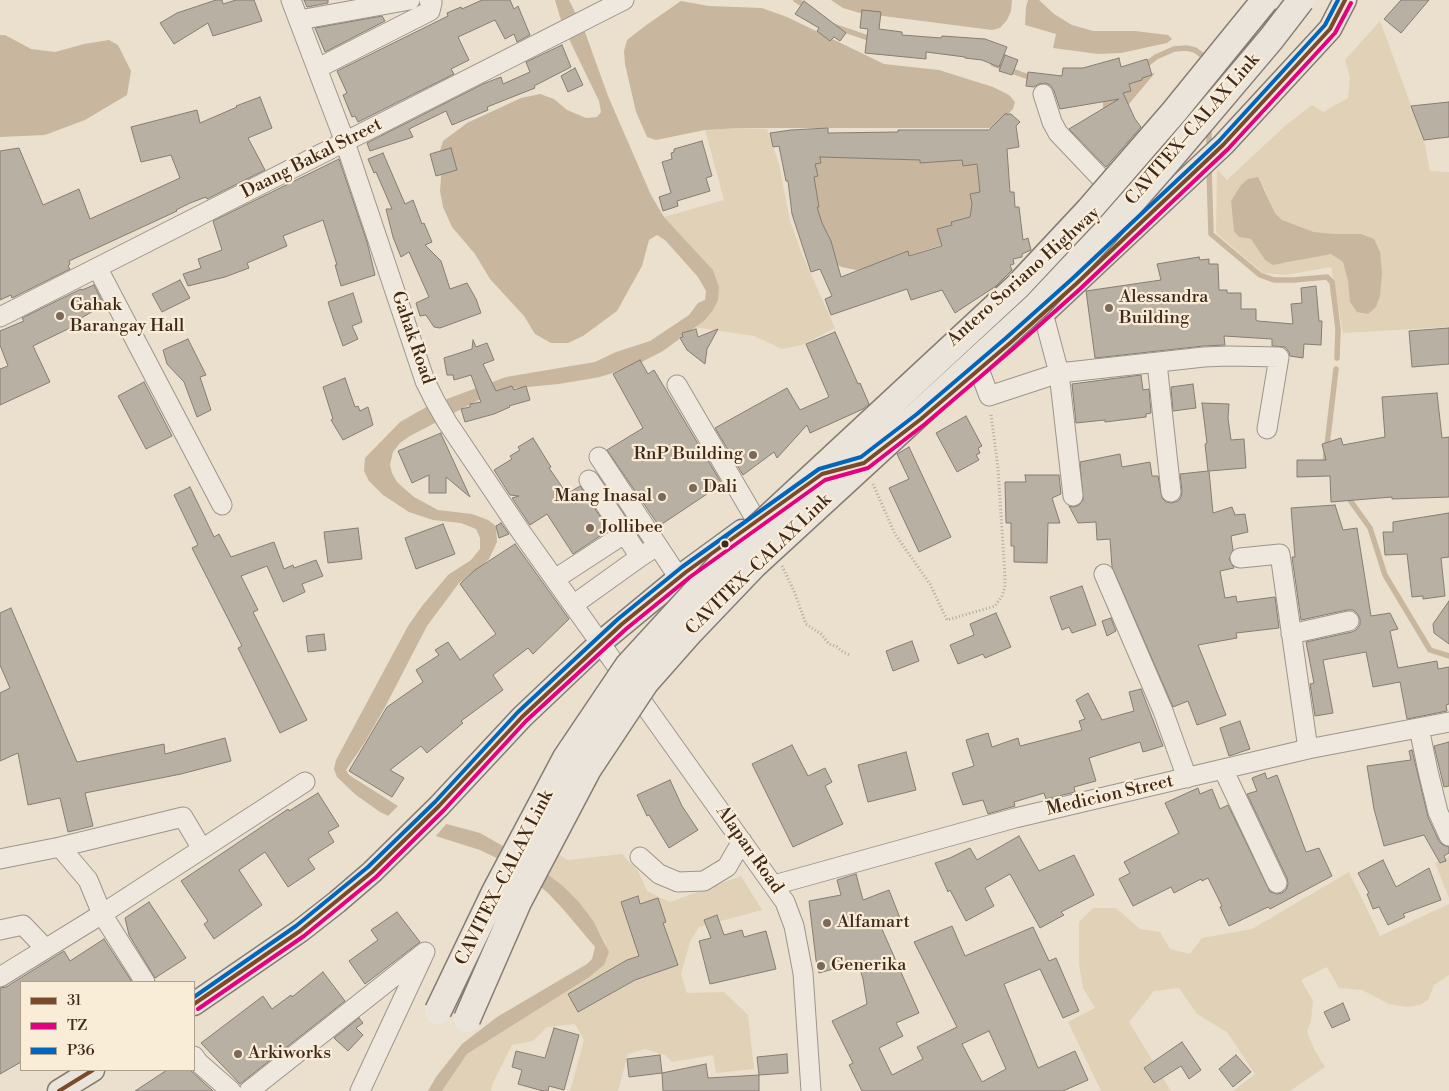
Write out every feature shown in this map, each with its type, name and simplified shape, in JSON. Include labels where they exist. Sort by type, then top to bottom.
[{"type":"highway","name":"CAVITEX–CALAX Link","points":[[438,1012],[495,892],[566,758],[628,666],[739,545],[1018,286],[1089,210],[1150,140],[1265,0]]},
{"type":"highway","name":"CAVITEX–CALAX Link","points":[[467,1019],[523,893],[588,769],[645,683],[690,632],[754,566],[1037,305],[1104,234],[1167,162],[1271,39],[1301,0]]},
{"type":"main road","name":"Antero Soriano Highway","points":[[822,474],[847,436],[988,312],[1115,194],[1288,19],[1316,0]]},
{"type":"main road","name":"Antero Soriano Highway","points":[[195,1003],[300,931],[372,872],[439,806],[522,718],[600,643],[679,578],[756,520],[822,474],[864,463],[921,419],[979,369],[1043,313],[1223,144],[1330,29],[1346,0]]},
{"type":"main road","points":[[59,1091],[90,1071]]},
{"type":"street","name":"Gahak Road","points":[[291,0],[346,142],[425,381],[447,422],[521,532],[600,643]]},
{"type":"street","points":[[299,20],[410,0]]},
{"type":"street","points":[[318,68],[430,11],[432,3],[429,0]]},
{"type":"street","name":"Daang Bakal Street","points":[[0,317],[98,269],[624,0]]},
{"type":"street","points":[[1043,94],[1052,122],[1058,133],[1115,194]]},
{"type":"street","points":[[98,269],[222,505]]},
{"type":"street","points":[[1043,313],[1059,373],[1073,496]]},
{"type":"street","points":[[979,369],[989,396],[1059,373],[1204,357],[1279,357],[1267,429]]},
{"type":"street","points":[[1157,363],[1171,492]]},
{"type":"street","points":[[677,384],[756,520]]},
{"type":"street","points":[[599,457],[679,578]]},
{"type":"street","points":[[588,480],[640,557]]},
{"type":"street","points":[[555,579],[624,534]]},
{"type":"street","points":[[573,605],[657,546]]},
{"type":"street","points":[[1240,558],[1280,554],[1308,749]]},
{"type":"street","points":[[1104,574],[1163,710],[1187,778]]},
{"type":"street","points":[[1291,634],[1349,621]]},
{"type":"street","name":"Alapan Road","points":[[600,643],[785,902],[800,950],[806,1002],[811,1091]]},
{"type":"street","name":"Medicion Street","points":[[774,885],[1015,818],[1308,749],[1449,722]]},
{"type":"street","points":[[1419,728],[1438,812],[1449,836]]},
{"type":"street","points":[[1223,769],[1277,883]]},
{"type":"street","points":[[0,977],[102,914],[305,782]]},
{"type":"street","points":[[0,859],[60,847],[182,817],[202,849]]},
{"type":"street","points":[[640,857],[659,874],[678,882],[704,880],[727,867],[742,841]]},
{"type":"street","points":[[60,847],[88,880],[102,914],[144,981]]},
{"type":"street","points":[[0,930],[23,925],[45,948]]},
{"type":"street","points":[[249,1091],[425,952],[360,1091]]},
{"type":"street","points":[[438,1012],[467,1019]]},
{"type":"street","points":[[195,1057],[232,1091]]},
{"type":"path","points":[[864,463],[896,534],[930,584],[948,620],[995,606],[1002,596],[1005,587],[1005,577],[998,468],[989,396]]},
{"type":"path","points":[[782,565],[806,624],[821,634],[829,644],[850,655]]},
{"type":"shaded area","points":[[555,0],[569,0],[585,32],[608,96],[651,195],[664,217],[713,270],[719,287],[718,300],[705,320],[663,351],[634,366],[600,377],[492,393],[410,436],[400,443],[393,452],[390,465],[392,473],[397,482],[414,497],[438,510],[472,514],[488,520],[496,526],[497,542],[489,559],[473,574],[459,583],[427,626],[385,707],[346,770],[349,775],[398,806],[428,819],[480,833],[531,862],[563,886],[579,902],[594,922],[609,952],[604,965],[588,978],[467,1054],[442,1091],[428,1091],[436,1077],[462,1044],[497,1017],[587,964],[592,959],[595,947],[548,893],[529,877],[509,864],[480,850],[423,832],[380,812],[356,795],[337,777],[334,769],[336,760],[408,626],[448,575],[471,560],[480,549],[480,538],[476,529],[461,523],[433,520],[409,512],[383,495],[369,481],[364,471],[365,458],[400,422],[428,406],[506,377],[595,362],[616,352],[650,341],[689,315],[698,303],[705,300],[706,291],[698,277],[665,240],[657,235],[649,240],[642,266],[617,311],[583,336],[568,343],[551,343],[535,334],[524,316],[490,279],[475,254],[452,227],[443,207],[440,191],[439,154],[443,141],[467,123],[521,98],[540,94],[554,99],[567,110],[586,118],[597,117],[601,112],[599,101],[569,39]]},
{"type":"shaded area","points":[[831,0],[1012,0],[1011,11],[1007,20],[1000,28],[992,30],[860,13],[843,8]]},
{"type":"shaded area","points":[[1028,0],[1039,0],[1054,14],[1072,25],[1093,31],[1135,31],[1168,35],[1172,39],[1167,43],[1121,53],[1098,54],[1053,48],[1056,34],[1025,25]]},
{"type":"shaded area","points":[[681,1],[709,6],[762,8],[787,17],[884,64],[939,70],[993,87],[1009,95],[1015,102],[1013,109],[994,128],[739,128],[705,130],[656,140],[647,137],[636,112],[625,64],[624,51],[627,40]]},
{"type":"shaded area","points":[[1380,21],[1424,140],[1430,171],[1449,172],[1449,327],[1343,333],[1331,267],[1285,275],[1263,273],[1216,233],[1217,169],[1227,180],[1286,125],[1312,105],[1323,112],[1348,98],[1350,77],[1345,60]],"holes":[[[1241,185],[1264,188],[1275,213],[1282,220],[1314,232],[1361,234],[1348,281],[1343,262],[1331,253],[1287,263],[1265,260],[1251,239],[1239,237],[1231,201]]]},
{"type":"shaded area","points":[[0,35],[5,35],[31,49],[55,52],[84,44],[109,40],[118,45],[131,71],[127,95],[85,120],[45,135],[0,137]]},
{"type":"shaded area","points":[[1155,73],[1118,117],[1109,116],[1103,108],[1103,98],[1136,77]]},
{"type":"shaded area","points":[[767,129],[779,164],[790,221],[802,254],[835,328],[802,345],[782,349],[754,336],[693,327],[705,320],[719,287],[713,270],[664,217],[724,200],[705,130]]},
{"type":"shaded area","points":[[974,146],[986,231],[873,267],[856,270],[842,267],[829,261],[792,147]]},
{"type":"shaded area","points":[[1258,177],[1275,213],[1282,220],[1314,232],[1361,234],[1374,239],[1380,252],[1382,273],[1380,296],[1376,307],[1368,314],[1357,312],[1350,302],[1348,281],[1343,262],[1331,254],[1273,265],[1265,260],[1251,239],[1239,237],[1234,231],[1231,201],[1241,185],[1248,179]]},
{"type":"shaded area","points":[[548,849],[568,860],[622,854],[638,871],[647,891],[670,902],[741,876],[762,910],[699,927],[690,942],[681,974],[687,993],[724,992],[748,1015],[754,1069],[716,1073],[713,1055],[672,1062],[665,1055],[645,1049],[628,1054],[618,1091],[570,1091],[584,1040],[575,1024],[547,1027],[533,1041],[512,1045],[492,1085],[491,1091],[442,1091],[467,1054],[588,978],[604,965],[606,943],[594,922],[579,902],[563,886],[531,862]]},
{"type":"shaded area","points":[[1449,856],[1449,898],[1435,863]]},
{"type":"shaded area","points":[[1349,872],[1380,936],[1449,904],[1449,975],[1434,985],[1428,1000],[1420,1005],[1407,1007],[1389,1004],[1362,990],[1339,988],[1327,967],[1301,980],[1313,1001],[1311,1021],[1307,1032],[1315,1051],[1325,1067],[1290,1091],[1233,1091],[1255,1074],[1227,1032],[1197,1014],[1179,988],[1154,991],[1129,1022],[1171,1091],[1101,1091],[1068,1022],[1095,1008],[1083,988],[1079,964],[1079,922],[1093,908],[1116,908],[1140,929],[1160,932],[1170,949],[1190,954],[1202,938],[1252,929]]},
{"type":"pier","points":[[400,804],[429,816],[449,821],[434,838],[422,834],[386,818]]},
{"type":"building","points":[[216,0],[222,0],[223,4],[236,0],[254,0],[262,21],[213,36],[208,23],[174,44],[160,23],[177,13]]},
{"type":"building","points":[[304,0],[328,0],[328,3],[307,7]]},
{"type":"building","points":[[482,0],[510,0],[514,9],[518,6],[530,35],[517,42],[514,34],[505,39],[495,20],[458,37],[469,60],[451,69],[454,74],[358,122],[355,116],[352,117],[343,95],[347,93],[337,71],[448,16],[447,13]]},
{"type":"building","points":[[1401,0],[1429,0],[1401,33],[1384,19]]},
{"type":"building","points":[[804,1],[846,33],[840,41],[834,37],[830,41],[817,31],[819,28],[795,14]]},
{"type":"building","points":[[862,10],[881,12],[879,29],[902,32],[902,35],[985,39],[1007,47],[999,67],[982,60],[926,52],[926,59],[865,53],[868,29],[860,28]]},
{"type":"building","points":[[382,16],[385,21],[325,52],[315,28]]},
{"type":"building","points":[[562,45],[571,67],[534,86],[535,88],[487,107],[488,110],[452,125],[446,111],[409,129],[413,137],[370,151],[367,143],[483,84],[501,77],[503,84],[530,72],[526,62]]},
{"type":"building","points":[[1005,55],[1018,60],[1012,75],[999,71]]},
{"type":"building","points":[[1119,58],[1121,67],[1147,59],[1152,75],[1129,84],[1131,91],[1123,93],[1135,119],[1141,127],[1106,167],[1069,129],[1119,99],[1060,109],[1050,85],[1045,83],[1034,87],[1026,86],[1028,72],[1062,76],[1063,68],[1083,68]]},
{"type":"building","points":[[575,68],[583,85],[568,92],[561,76]]},
{"type":"building","points":[[260,97],[272,128],[248,138],[265,170],[207,199],[206,197],[190,203],[177,211],[69,261],[70,264],[68,266],[70,269],[12,298],[11,295],[0,300],[0,151],[19,148],[43,205],[79,189],[90,219],[180,178],[171,155],[141,162],[131,127],[197,110],[200,123]]},
{"type":"building","points":[[1449,102],[1449,137],[1424,140],[1411,106]]},
{"type":"building","points":[[1005,114],[1011,114],[1020,122],[1016,126],[1019,147],[1007,149],[1010,192],[1014,192],[1015,207],[1019,207],[1023,240],[1028,238],[1031,250],[1022,254],[1022,257],[1013,259],[1014,264],[1010,265],[1012,270],[996,286],[955,313],[942,290],[911,300],[907,289],[831,315],[825,299],[832,296],[820,269],[811,272],[792,214],[788,181],[786,181],[779,146],[773,147],[770,133],[828,128],[828,133],[898,132],[898,130],[989,130]],"holes":[[[820,157],[920,160],[920,163],[962,160],[963,166],[977,164],[980,192],[970,194],[972,204],[970,217],[951,222],[952,225],[937,229],[942,246],[909,256],[908,251],[841,277],[831,241],[817,207],[819,207],[814,177],[818,176],[815,164],[821,163]]]},
{"type":"building","points":[[702,141],[712,176],[706,178],[710,191],[677,201],[678,206],[663,211],[659,197],[671,193],[662,162],[672,159],[671,153],[674,152],[674,149]]},
{"type":"building","points":[[451,148],[457,170],[436,176],[430,154]]},
{"type":"building","points":[[383,153],[405,204],[413,200],[422,224],[424,223],[432,242],[425,245],[441,261],[450,289],[467,283],[481,313],[440,328],[434,327],[426,315],[420,316],[416,303],[429,297],[409,252],[401,257],[393,237],[386,209],[392,209],[376,172],[374,173],[368,159]]},
{"type":"building","points":[[339,159],[367,242],[375,275],[341,286],[335,265],[337,265],[323,220],[283,236],[287,246],[247,263],[249,268],[225,277],[188,286],[183,274],[201,268],[198,259],[222,250],[213,221]]},
{"type":"building","points":[[1199,257],[1200,260],[1209,259],[1209,264],[1218,264],[1219,290],[1227,290],[1227,293],[1241,293],[1241,309],[1256,309],[1256,320],[1258,321],[1293,324],[1291,304],[1302,303],[1301,288],[1316,286],[1319,321],[1322,321],[1321,345],[1304,344],[1303,358],[1290,356],[1285,347],[1272,346],[1272,339],[1224,336],[1225,345],[1095,358],[1086,291],[1161,280],[1157,264]]},
{"type":"building","points":[[180,280],[190,298],[162,312],[152,294]]},
{"type":"building","points":[[94,285],[104,305],[74,322],[76,325],[33,346],[50,382],[0,405],[0,369],[8,366],[0,345],[0,331],[24,321],[22,318],[81,289]]},
{"type":"building","points":[[353,293],[362,322],[352,326],[358,339],[343,346],[328,302]]},
{"type":"building","points":[[1449,328],[1449,364],[1412,367],[1409,331]]},
{"type":"building","points":[[696,329],[698,337],[718,329],[707,349],[705,364],[687,350],[680,338],[683,337],[682,333]]},
{"type":"building","points":[[835,332],[869,404],[863,409],[810,433],[807,425],[777,458],[774,452],[743,475],[715,428],[787,388],[800,410],[829,397],[806,344]]},
{"type":"building","points":[[188,339],[206,375],[200,377],[211,410],[197,417],[184,382],[167,364],[163,350]]},
{"type":"building","points":[[473,340],[476,347],[487,343],[494,360],[483,364],[496,391],[512,386],[514,390],[526,386],[530,400],[509,406],[494,414],[465,422],[461,409],[470,407],[470,404],[481,402],[471,375],[454,380],[453,375],[447,375],[444,358],[472,349]]},
{"type":"building","points":[[640,360],[648,374],[654,370],[722,484],[659,526],[607,450],[643,428],[613,374]]},
{"type":"building","points":[[1141,375],[1143,390],[1149,389],[1151,413],[1146,414],[1146,417],[1076,423],[1072,384]]},
{"type":"building","points":[[345,378],[355,407],[358,406],[360,411],[368,407],[373,425],[343,440],[331,420],[333,419],[323,387]]},
{"type":"building","points":[[144,382],[172,436],[146,449],[118,396]]},
{"type":"building","points":[[1193,384],[1196,408],[1173,411],[1171,387]]},
{"type":"building","points":[[1437,393],[1442,438],[1449,437],[1449,497],[1392,499],[1392,497],[1331,502],[1330,476],[1297,477],[1297,460],[1326,460],[1322,444],[1341,438],[1343,445],[1385,437],[1382,397]]},
{"type":"building","points":[[1202,403],[1229,404],[1228,418],[1231,440],[1244,439],[1246,468],[1209,471],[1213,513],[1232,507],[1235,515],[1245,514],[1248,532],[1231,536],[1233,550],[1229,559],[1234,568],[1220,571],[1225,598],[1236,596],[1237,602],[1275,597],[1279,628],[1236,633],[1237,638],[1198,645],[1226,715],[1197,725],[1188,701],[1173,707],[1112,567],[1110,539],[1097,540],[1096,522],[1078,523],[1069,506],[1079,505],[1083,500],[1080,462],[1120,454],[1122,467],[1150,462],[1152,476],[1158,476],[1162,498],[1166,502],[1178,501],[1182,491],[1180,474],[1208,471]]},
{"type":"building","points":[[966,416],[982,446],[978,448],[980,453],[976,455],[979,460],[957,472],[936,433]]},
{"type":"building","points":[[441,433],[470,497],[446,477],[446,493],[429,493],[429,475],[412,483],[398,451]]},
{"type":"building","points":[[533,438],[551,467],[549,468],[567,494],[580,486],[609,530],[573,554],[547,514],[530,525],[512,498],[519,496],[510,495],[494,470],[512,459],[510,456],[520,450],[518,447]]},
{"type":"building","points":[[909,447],[951,537],[919,552],[889,488],[909,479],[897,454]]},
{"type":"building","points":[[1025,475],[1059,475],[1061,494],[1052,498],[1060,523],[1048,523],[1047,563],[1014,562],[1014,546],[1011,546],[1011,523],[1006,523],[1005,482],[1026,482]]},
{"type":"building","points":[[190,487],[214,537],[219,534],[231,557],[274,542],[284,569],[293,565],[294,568],[316,560],[323,576],[302,584],[305,592],[283,602],[267,566],[241,576],[258,610],[253,612],[307,720],[280,733],[238,648],[242,646],[192,548],[198,545],[174,495]]},
{"type":"building","points":[[1335,505],[1343,530],[1357,528],[1371,616],[1390,613],[1398,629],[1390,631],[1398,668],[1437,661],[1438,669],[1449,667],[1449,704],[1446,705],[1447,711],[1407,719],[1400,682],[1373,687],[1366,652],[1323,660],[1333,713],[1315,716],[1310,684],[1314,683],[1306,642],[1352,632],[1360,625],[1360,619],[1353,610],[1347,610],[1301,620],[1292,557],[1295,557],[1291,508]]},
{"type":"building","points":[[1449,513],[1449,557],[1441,558],[1445,596],[1423,599],[1423,596],[1412,597],[1407,554],[1385,555],[1383,532],[1393,532],[1393,522]]},
{"type":"building","points":[[501,523],[509,534],[499,538],[496,526]]},
{"type":"building","points":[[443,524],[455,554],[416,569],[405,538]]},
{"type":"building","points":[[358,528],[362,559],[328,563],[324,532]]},
{"type":"building","points":[[515,544],[569,619],[533,654],[528,648],[493,675],[503,690],[461,721],[463,723],[427,753],[421,746],[390,770],[404,778],[392,797],[349,771],[387,707],[423,682],[416,670],[439,655],[435,650],[448,642],[460,660],[496,634],[460,584],[475,570]]},
{"type":"building","points":[[1082,586],[1096,625],[1072,633],[1069,627],[1062,630],[1050,597]]},
{"type":"building","points":[[1449,601],[1449,644],[1434,633],[1433,624]]},
{"type":"building","points":[[11,608],[77,762],[164,744],[165,754],[225,738],[231,761],[181,774],[85,793],[93,826],[68,832],[60,798],[28,805],[18,753],[0,761],[0,693],[10,688],[0,665],[0,613]]},
{"type":"building","points":[[996,613],[1011,647],[985,658],[983,654],[958,664],[950,645],[974,635],[970,624]]},
{"type":"building","points":[[1111,618],[1116,631],[1107,636],[1102,621]]},
{"type":"building","points":[[324,634],[326,650],[308,652],[306,636]]},
{"type":"building","points":[[912,641],[919,661],[893,671],[886,651]]},
{"type":"building","points":[[1141,689],[1163,746],[1143,752],[1140,742],[1089,758],[1096,781],[1074,787],[1075,792],[1046,799],[1044,793],[1014,802],[1015,806],[988,814],[983,800],[963,805],[952,773],[974,766],[966,740],[988,733],[992,747],[1018,738],[1020,746],[1082,730],[1079,721],[1085,719],[1076,700],[1088,693],[1102,720],[1134,711],[1129,692]]},
{"type":"building","points":[[1240,721],[1250,749],[1229,756],[1220,728]]},
{"type":"building","points":[[1449,742],[1449,786],[1444,787],[1434,746]]},
{"type":"building","points":[[792,745],[808,776],[825,768],[832,782],[825,786],[843,824],[793,847],[752,764]]},
{"type":"building","points":[[1412,750],[1428,817],[1439,841],[1449,847],[1449,853],[1444,856],[1446,861],[1440,863],[1424,835],[1384,846],[1374,809],[1367,766],[1411,760],[1409,751]]},
{"type":"building","points":[[906,752],[916,790],[868,802],[858,765]]},
{"type":"building","points":[[1265,773],[1267,779],[1277,775],[1306,852],[1319,848],[1332,876],[1270,909],[1268,907],[1229,926],[1220,907],[1222,906],[1208,878],[1202,881],[1201,879],[1174,893],[1171,887],[1133,906],[1119,879],[1130,873],[1124,862],[1179,833],[1165,803],[1198,788],[1200,794],[1212,789],[1220,809],[1228,805],[1270,892],[1277,894],[1286,890],[1287,878],[1247,794],[1257,791],[1252,778]]},
{"type":"building","points":[[670,780],[682,806],[698,830],[669,848],[649,815],[647,816],[637,795]]},
{"type":"building","points":[[318,793],[339,826],[328,832],[334,842],[308,859],[315,869],[288,887],[265,852],[239,870],[262,905],[214,939],[204,924],[208,921],[181,881],[288,809],[289,811]]},
{"type":"building","points":[[1019,836],[1039,871],[1074,855],[1094,895],[1061,912],[1064,915],[1040,928],[1010,874],[985,888],[994,906],[966,921],[950,890],[948,892],[935,863],[970,848],[977,860]]},
{"type":"building","points":[[1383,860],[1396,887],[1429,868],[1441,900],[1403,914],[1405,917],[1388,925],[1379,907],[1373,909],[1367,894],[1369,893],[1358,873]]},
{"type":"building","points":[[856,874],[863,900],[889,890],[900,918],[881,927],[919,1013],[896,1023],[903,1036],[879,1048],[892,1075],[923,1059],[917,1047],[957,1027],[914,942],[952,926],[965,956],[1033,927],[1049,961],[1056,958],[1079,1011],[1063,1018],[1040,969],[1004,984],[1038,1068],[1075,1051],[1088,1080],[1063,1091],[862,1091],[849,1065],[853,1063],[832,1021],[867,1004],[863,979],[858,962],[819,973],[809,901],[841,895],[837,880]],"holes":[[[989,1031],[1006,1069],[982,1082],[962,1044]]]},
{"type":"building","points":[[638,896],[640,904],[658,898],[666,922],[663,923],[678,965],[635,980],[578,1012],[568,994],[627,960],[639,956],[621,902]]},
{"type":"building","points":[[149,902],[186,958],[155,978],[129,935],[125,918]]},
{"type":"building","points":[[397,912],[420,942],[365,984],[349,961],[378,940],[371,930]]},
{"type":"building","points":[[717,915],[724,935],[742,930],[744,937],[766,931],[776,969],[710,984],[699,941],[711,938],[704,920]]},
{"type":"building","points":[[104,939],[131,981],[20,981],[20,1063],[0,1074],[0,988],[6,987],[64,951],[70,961]]},
{"type":"building","points":[[323,972],[345,1001],[240,1084],[201,1043],[263,996],[272,1009],[291,995],[292,997]]},
{"type":"building","points":[[1343,1003],[1350,1020],[1332,1028],[1324,1012]]},
{"type":"building","points":[[359,1018],[363,1023],[356,1028],[363,1035],[348,1051],[334,1038]]},
{"type":"building","points":[[554,1028],[579,1035],[564,1090],[549,1086],[548,1091],[543,1091],[518,1084],[522,1070],[512,1067],[516,1051],[545,1058]]},
{"type":"building","points":[[1182,1042],[1201,1070],[1189,1079],[1181,1066],[1154,1083],[1144,1068]]},
{"type":"building","points":[[787,1054],[788,1073],[759,1075],[757,1057]]},
{"type":"building","points":[[660,1055],[662,1073],[629,1077],[627,1059]]},
{"type":"building","points":[[1236,1055],[1251,1072],[1233,1087],[1219,1069]]},
{"type":"building","points":[[706,1064],[708,1078],[759,1075],[759,1091],[663,1091],[662,1073]]},
{"type":"building","points":[[165,1071],[191,1071],[213,1091],[135,1091]]},
{"type":"waterway","points":[[796,0],[807,7]]},
{"type":"waterway","points":[[833,26],[874,40]]},
{"type":"waterway","points":[[1143,67],[1156,57],[1174,49],[1186,48],[1195,50],[1203,56],[1205,61]]},
{"type":"waterway","points":[[993,64],[1034,79]]},
{"type":"waterway","points":[[1209,127],[1209,150]]},
{"type":"waterway","points":[[1209,167],[1211,234],[1260,275],[1274,280],[1327,277],[1332,282],[1338,329],[1337,358]]},
{"type":"waterway","points":[[1327,465],[1325,462],[1336,369]]},
{"type":"waterway","points":[[1347,496],[1370,528],[1385,575],[1430,650],[1449,656]]},
{"type":"transit line","name":"P36","points":[[195,996],[296,926],[368,867],[435,802],[518,712],[618,619],[682,567],[819,469],[861,457],[917,414],[1006,338],[1219,141],[1325,25],[1338,0]]},
{"type":"transit line","name":"31","points":[[195,1003],[300,931],[372,872],[439,806],[522,717],[622,624],[686,572],[822,474],[864,463],[921,419],[1010,343],[1076,284],[1223,145],[1330,29],[1345,0]]},
{"type":"transit line","name":"TZ","points":[[198,1009],[304,936],[376,877],[444,810],[526,721],[626,629],[690,577],[825,480],[868,468],[925,424],[1014,348],[1080,289],[1228,149],[1335,33],[1351,3]]},
{"type":"transit line","name":"31","points":[[59,1091],[91,1071]]},
{"type":"place","name":"Alessandra Building","points":[[1109,308]]},
{"type":"place","name":"Gahak Barangay Hall","points":[[60,316]]},
{"type":"place","name":"RnP Building","points":[[753,455]]},
{"type":"place","name":"Dali","points":[[693,488]]},
{"type":"place","name":"Mang Inasal","points":[[662,497]]},
{"type":"place","name":"Jollibee","points":[[590,528]]},
{"type":"place","name":"Alfamart","points":[[827,923]]},
{"type":"place","name":"Generika","points":[[821,966]]},
{"type":"place","name":"Arkiworks","points":[[238,1054]]}]
